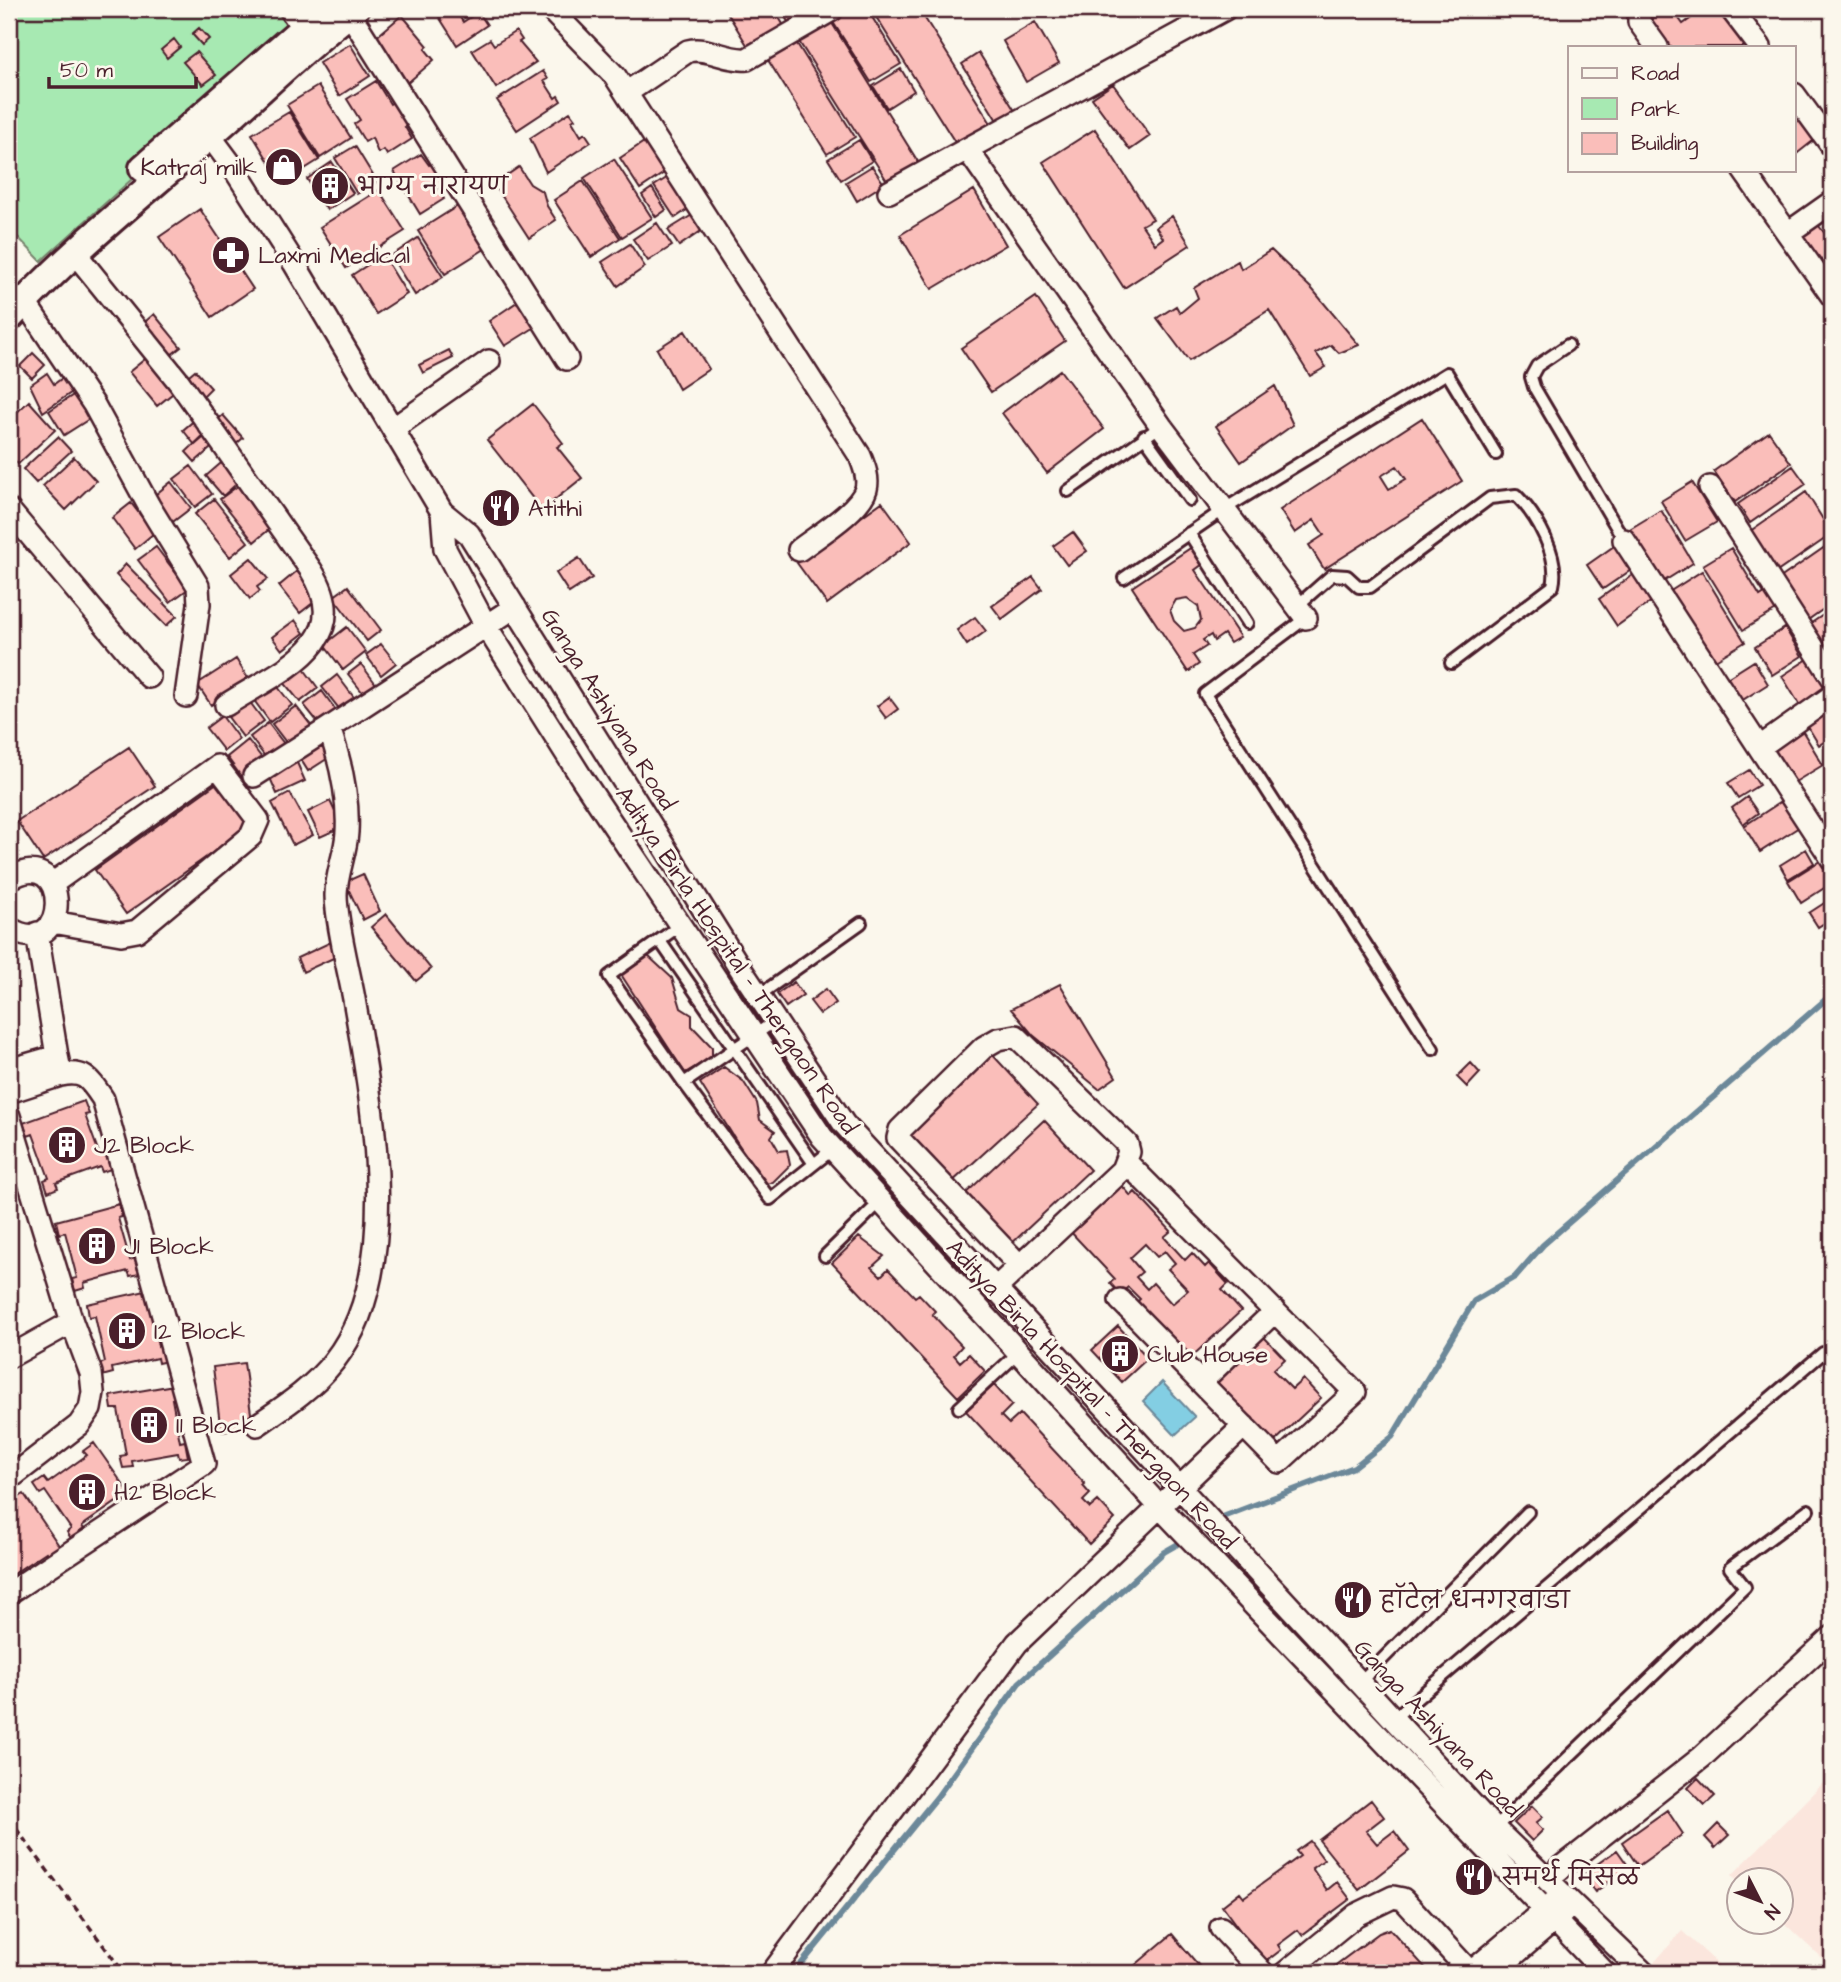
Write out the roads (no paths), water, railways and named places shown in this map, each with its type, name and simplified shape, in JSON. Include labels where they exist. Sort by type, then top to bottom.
[{"type":"street","points":[[550,9],[615,76],[860,456],[866,472],[866,489],[858,503],[799,550]]},
{"type":"street","points":[[626,93],[688,51],[697,49],[734,60],[747,59],[832,9]]},
{"type":"street","points":[[890,192],[1225,9]]},
{"type":"street","points":[[1639,9],[1639,22],[1656,46]]},
{"type":"street","points":[[1731,9],[1758,46]]},
{"type":"street","points":[[14,304],[75,253],[204,127],[302,26],[344,10],[567,359]]},
{"type":"street","points":[[1796,97],[1832,146]]},
{"type":"street","points":[[14,304],[204,127]]},
{"type":"street","name":"Aditya Birla Hospital - Thergaon Road","points":[[204,127],[254,199],[394,428],[442,512],[445,549],[486,626],[583,779],[833,1149],[1017,1354],[1160,1507],[1487,1836],[1549,1916],[1605,1973]]},
{"type":"street","points":[[967,149],[1153,431],[1223,510],[1301,612]]},
{"type":"street","points":[[1744,172],[1832,296]]},
{"type":"street","points":[[1787,233],[1832,202]]},
{"type":"street","points":[[75,253],[179,382],[311,570],[323,593],[326,625],[316,642],[300,656],[226,705]]},
{"type":"street","points":[[14,304],[93,405],[198,586],[199,604],[186,696]]},
{"type":"street","points":[[394,428],[489,361]]},
{"type":"street","points":[[1710,486],[1832,677]]},
{"type":"street","points":[[9,510],[149,677]]},
{"type":"street","name":"Ganga Ashiyana Road","points":[[442,512],[469,534],[758,996],[844,1124],[994,1290],[1394,1718],[1487,1836],[1546,1879],[1644,1973]]},
{"type":"street","points":[[1624,540],[1832,859]]},
{"type":"street","points":[[254,776],[515,607]]},
{"type":"street","points":[[1760,747],[1832,696]]},
{"type":"street","points":[[257,1425],[301,1395],[335,1360],[358,1320],[373,1265],[376,1195],[373,1124],[336,896],[347,832],[341,768],[329,728]]},
{"type":"street","points":[[9,928],[26,934],[45,927],[121,934],[137,931],[251,836],[258,820],[217,766],[52,884]]},
{"type":"street","points":[[9,878],[26,872],[36,873],[52,884],[59,902],[45,927],[59,1066]]},
{"type":"street","points":[[994,1290],[1020,1266],[1122,1170],[1127,1163],[1126,1144],[1016,1036],[998,1039],[984,1047],[900,1130],[898,1138],[1020,1266]]},
{"type":"street","points":[[9,1092],[59,1066]]},
{"type":"street","points":[[9,1070],[59,1066],[88,1077],[103,1099],[204,1464],[9,1593]]},
{"type":"street","points":[[9,1116],[90,1373],[93,1392],[90,1409],[79,1425],[55,1447],[9,1479]]},
{"type":"street","points":[[1120,1300],[1279,1462],[1355,1392],[1127,1163]]},
{"type":"street","points":[[1201,1382],[1275,1311]]},
{"type":"street","points":[[9,1357],[72,1322]]},
{"type":"street","points":[[772,1973],[1017,1643],[1244,1426]]},
{"type":"street","points":[[1546,1879],[1702,1757],[1832,1637]]},
{"type":"street","points":[[1285,1973],[1356,1915],[1393,1897],[1403,1899],[1470,1973],[1549,1916]]},
{"type":"street","points":[[1493,1973],[1568,1899]]},
{"type":"street","points":[[1221,1928],[1263,1973]]},
{"type":"lane","points":[[1568,345],[1536,366],[1531,377],[1534,387],[1624,540]]},
{"type":"lane","points":[[1124,578],[1223,510],[1447,373],[1496,454]]},
{"type":"lane","points":[[1068,491],[1153,431],[1190,500]]},
{"type":"lane","points":[[1433,1049],[1205,694],[1301,612],[1332,575],[1347,576],[1359,587],[1370,587],[1490,498],[1516,495],[1524,503],[1553,556],[1556,572],[1553,586],[1451,663]]},
{"type":"lane","points":[[1189,533],[1247,623]]},
{"type":"lane","points":[[758,996],[860,922]]},
{"type":"lane","points":[[682,925],[609,976],[770,1199],[833,1149]]},
{"type":"lane","points":[[660,941],[814,1164]]},
{"type":"lane","points":[[684,1083],[775,1021]]},
{"type":"lane","points":[[825,1256],[880,1202]]},
{"type":"lane","points":[[975,1307],[994,1290]]},
{"type":"lane","points":[[1394,1718],[1823,1353]]},
{"type":"lane","points":[[959,1408],[1017,1354]]},
{"type":"lane","points":[[1487,1836],[1745,1587],[1730,1568],[1808,1510]]},
{"type":"lane","points":[[1360,1682],[1528,1512]]},
{"type":"water","points":[[1162,1382],[1195,1417],[1175,1435],[1143,1401]]},
{"type":"waterway","points":[[1220,1518],[1354,1467],[1392,1437],[1474,1301],[1515,1277],[1543,1245],[1832,994]]},
{"type":"waterway","points":[[794,1973],[937,1797],[1019,1683],[1164,1552],[1178,1544]]},
{"type":"place","name":"Katraj milk","points":[[284,167]]},
{"type":"place","name":"भाग्य नारायण","points":[[330,186]]},
{"type":"place","name":"Laxmi Medical","points":[[231,255]]},
{"type":"place","name":"Atithi","points":[[501,508]]},
{"type":"place","name":"J2 Block","points":[[67,1145]]},
{"type":"place","name":"J1 Block","points":[[97,1246]]},
{"type":"place","name":"I2 Block","points":[[127,1331]]},
{"type":"place","name":"Club House","points":[[1120,1354]]},
{"type":"place","name":"I1 Block","points":[[149,1425]]},
{"type":"place","name":"H2 Block","points":[[87,1492]]},
{"type":"place","name":"हॉटेल धनगरवाडा","points":[[1353,1600]]},
{"type":"place","name":"समर्थ मिसळ","points":[[1474,1877]]}]
